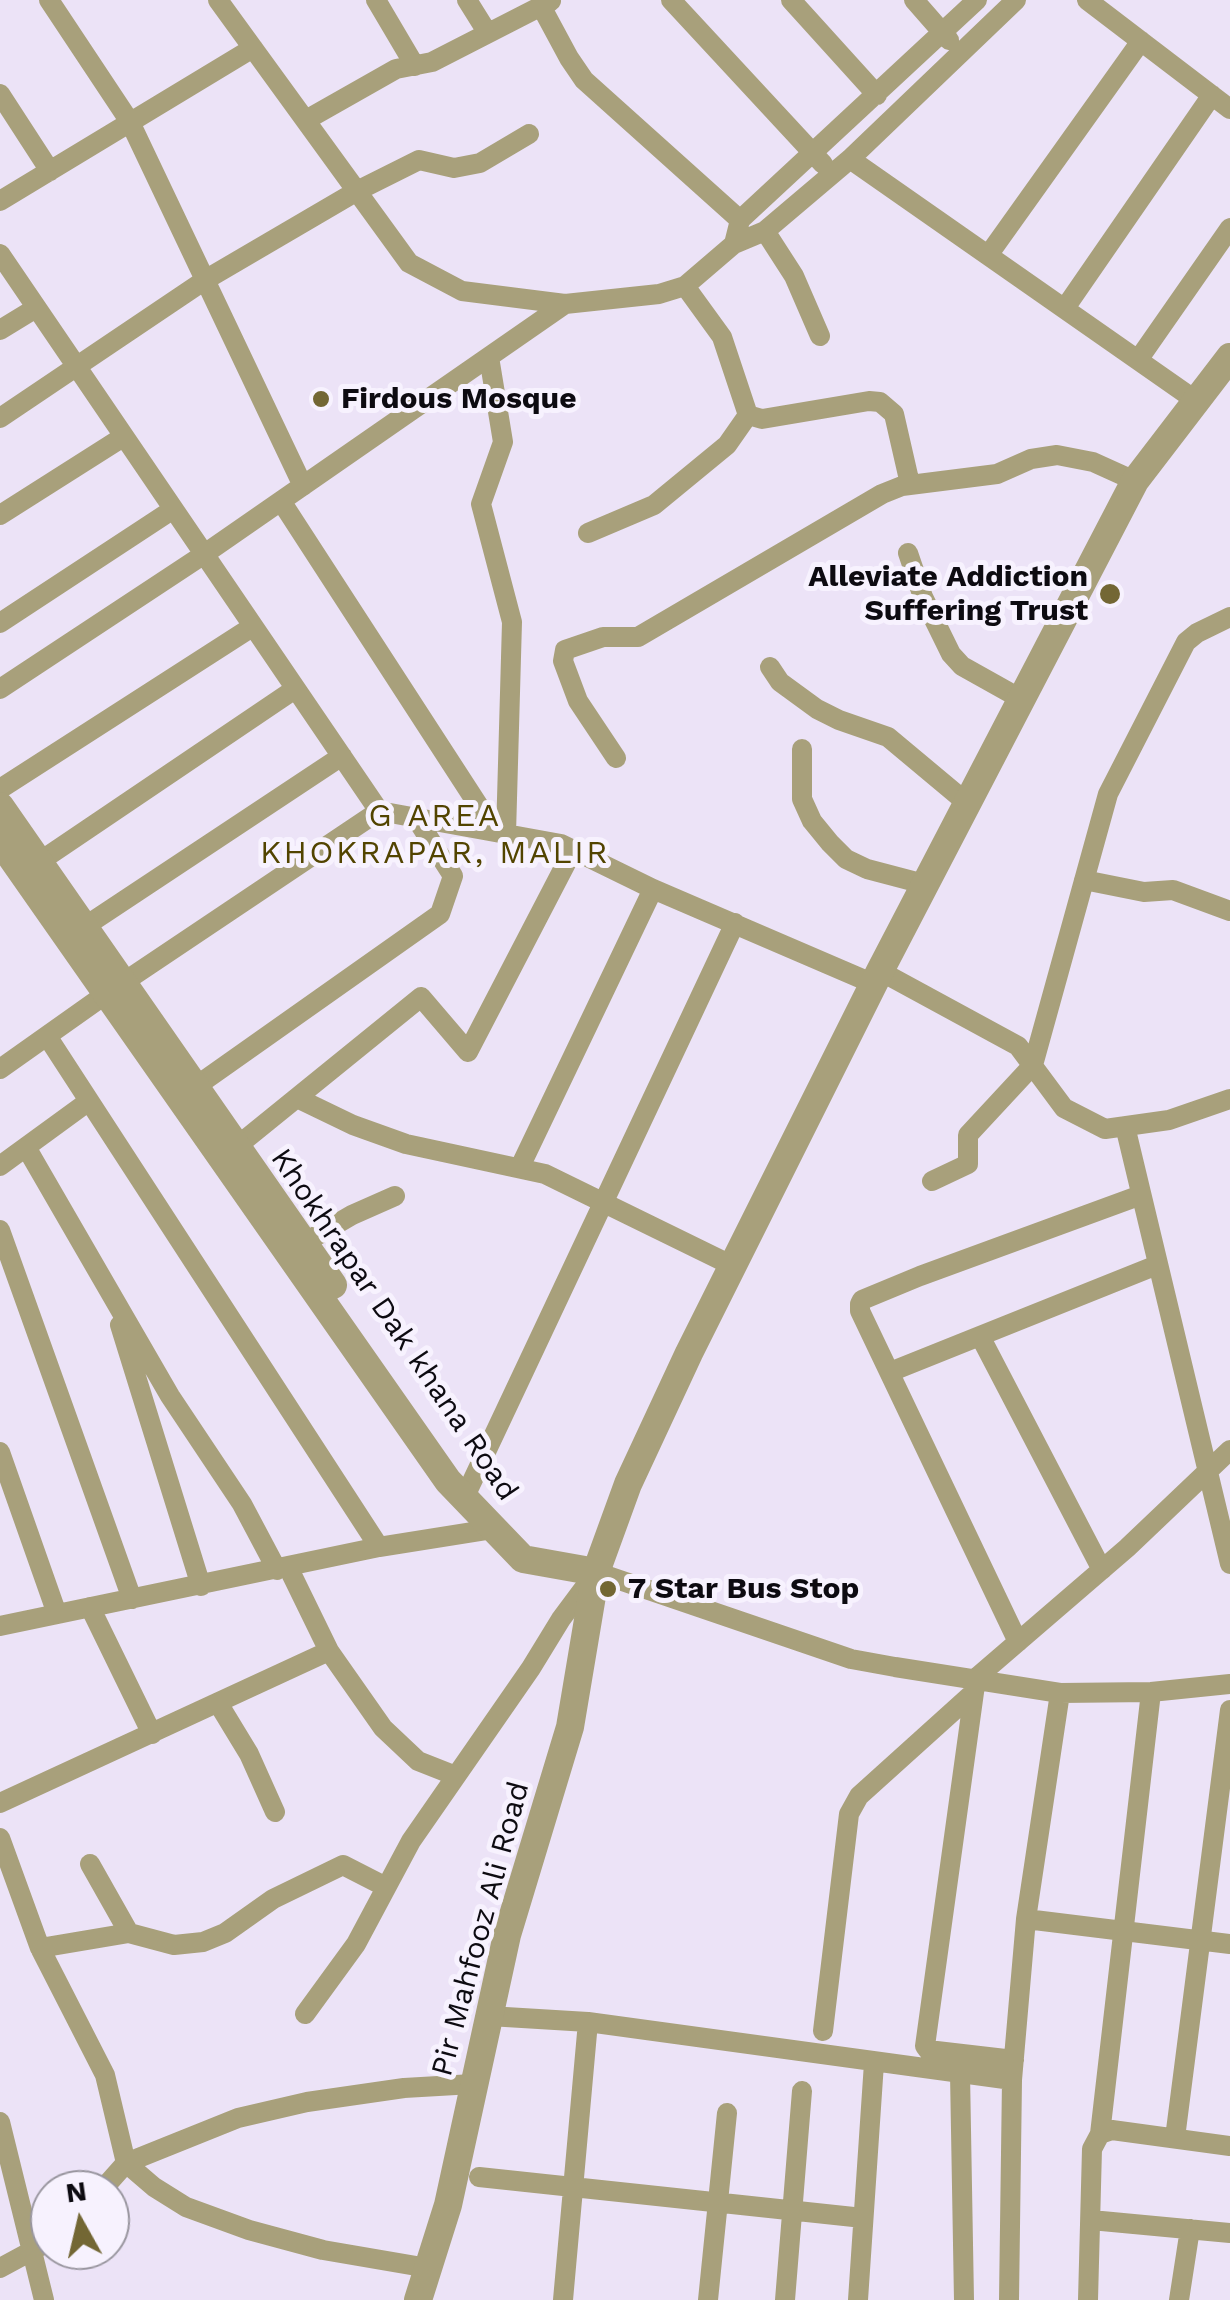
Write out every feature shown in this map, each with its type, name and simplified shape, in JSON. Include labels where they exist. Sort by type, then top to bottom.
[{"type":"street","points":[[49,0],[130,122],[303,486]]},
{"type":"street","points":[[218,0],[409,263],[462,291],[564,304],[659,294],[685,286],[734,244],[765,231],[850,159],[1016,0]]},
{"type":"street","points":[[376,0],[416,66]]},
{"type":"street","points":[[467,0],[487,32]]},
{"type":"street","points":[[671,0],[831,173]]},
{"type":"street","points":[[791,0],[877,95]]},
{"type":"street","points":[[914,0],[958,52]]},
{"type":"street","points":[[734,244],[740,220],[978,0]]},
{"type":"street","points":[[1087,0],[1230,109]]},
{"type":"street","points":[[306,120],[396,69],[432,62],[547,3],[568,58],[584,80],[740,220]]},
{"type":"street","points":[[989,254],[1142,41]]},
{"type":"street","points":[[0,201],[253,48]]},
{"type":"street","points":[[0,94],[50,171]]},
{"type":"street","points":[[1065,308],[1212,95]]},
{"type":"street","points":[[0,418],[205,280],[356,190],[419,160],[454,168],[480,163],[529,134]]},
{"type":"street","points":[[850,159],[1195,400]]},
{"type":"street","points":[[1138,360],[1230,228]]},
{"type":"street","points":[[765,231],[794,276],[820,336]]},
{"type":"street","points":[[0,254],[379,811]]},
{"type":"street","points":[[685,286],[722,337],[748,415]]},
{"type":"street","points":[[0,690],[564,304]]},
{"type":"street","points":[[0,330],[36,308]]},
{"type":"street","points":[[489,357],[503,442],[481,504],[512,622],[500,832]]},
{"type":"street","name":"Pir Mahfooz Ali Road","points":[[418,2300],[448,2205],[506,1935],[570,1727],[596,1572],[628,1484],[924,884],[1135,481],[1230,357]]},
{"type":"street","points":[[748,415],[762,419],[880,402],[894,414],[910,484]]},
{"type":"street","points":[[588,533],[654,505],[727,444],[748,415]]},
{"type":"street","points":[[0,515],[122,436]]},
{"type":"street","points":[[616,758],[578,702],[563,661],[566,650],[604,637],[638,637],[882,494],[910,484],[997,474],[1031,459],[1057,454],[1093,462],[1135,481]]},
{"type":"street","points":[[281,501],[500,832]]},
{"type":"street","points":[[0,623],[172,510]]},
{"type":"street","points":[[908,553],[923,597],[951,654],[962,666],[1021,699]]},
{"type":"street","points":[[932,1181],[968,1164],[968,1135],[1033,1066],[1108,794],[1186,642],[1230,617]]},
{"type":"street","points":[[0,789],[252,627]]},
{"type":"street","points":[[770,667],[780,682],[817,709],[888,737],[968,803]]},
{"type":"street","points":[[39,862],[294,688]]},
{"type":"street","points":[[802,749],[802,799],[812,821],[830,844],[846,859],[866,869],[924,884]]},
{"type":"street","points":[[84,927],[342,756]]},
{"type":"street","name":"Khokhrapar Dak khana Road","points":[[0,806],[84,927],[115,989],[448,1481],[492,1529]]},
{"type":"street","points":[[0,1069],[379,811],[561,844],[654,889],[877,977],[1018,1046],[1064,1108],[1105,1129],[1169,1120],[1230,1100]]},
{"type":"street","points":[[195,1087],[440,914],[453,876],[416,818]]},
{"type":"street","name":"Khokhrapar Dak khana Road","points":[[0,841],[195,1087],[432,1432],[492,1529]]},
{"type":"street","points":[[236,1147],[421,997],[468,1052],[573,850]]},
{"type":"street","points":[[1084,880],[1144,892],[1174,890],[1230,911]]},
{"type":"street","points":[[520,1168],[654,889]]},
{"type":"street","points":[[468,1490],[736,923]]},
{"type":"street","points":[[47,1036],[379,1547]]},
{"type":"street","points":[[297,1098],[406,1144],[545,1174],[733,1266]]},
{"type":"street","points":[[0,1166],[89,1101]]},
{"type":"street","points":[[1126,1126],[1230,1564]]},
{"type":"street","points":[[26,1147],[191,1430],[242,1504],[330,1651],[382,1728],[418,1761],[456,1776]]},
{"type":"street","points":[[1018,1642],[860,1312],[862,1300],[1141,1194]]},
{"type":"street","points":[[304,1244],[394,1196]]},
{"type":"street","points":[[0,1230],[132,1599]]},
{"type":"street","points":[[890,1372],[1157,1265]]},
{"type":"street","points":[[109,1290],[201,1586]]},
{"type":"street","points":[[980,1336],[1102,1570]]},
{"type":"street","points":[[824,2031],[849,1814],[860,1796],[1018,1642],[1102,1570],[1230,1450]]},
{"type":"street","points":[[0,1452],[57,1614]]},
{"type":"street","points":[[0,1626],[379,1547],[492,1529],[523,1559],[596,1572],[851,1659],[974,1686],[1060,1693],[1151,1692],[1230,1684]]},
{"type":"street","points":[[305,2014],[356,1944],[411,1841],[596,1572]]},
{"type":"street","points":[[90,1608],[152,1734]]},
{"type":"street","points":[[0,1803],[330,1651]]},
{"type":"street","points":[[974,1686],[925,2046],[928,2050],[1013,2070]]},
{"type":"street","points":[[1088,2300],[1092,2149],[1100,2134],[1151,1692]]},
{"type":"street","points":[[1009,2300],[1013,2070],[1026,1919],[1060,1693]]},
{"type":"street","points":[[218,1703],[249,1754],[275,1812]]},
{"type":"street","points":[[1174,2138],[1230,1710]]},
{"type":"street","points":[[0,1838],[40,1948],[104,2075],[126,2163],[186,2207],[248,2230],[323,2250],[428,2268]]},
{"type":"street","points":[[90,1864],[129,1932]]},
{"type":"street","points":[[40,1948],[129,1932],[174,1945],[203,1942],[226,1933],[273,1898],[343,1865],[386,1887]]},
{"type":"street","points":[[1026,1919],[1230,1944]]},
{"type":"street","points":[[489,2016],[588,2022],[960,2073],[1013,2070]]},
{"type":"street","points":[[564,2300],[588,2022]]},
{"type":"street","points":[[858,2300],[874,2062]]},
{"type":"street","points":[[960,2073],[964,2300]]},
{"type":"street","points":[[120,2170],[126,2163],[238,2118],[307,2102],[404,2088],[473,2084]]},
{"type":"street","points":[[785,2300],[802,2091]]},
{"type":"street","points":[[708,2300],[727,2113]]},
{"type":"street","points":[[0,2122],[30,2211]]},
{"type":"street","points":[[1100,2134],[1112,2130],[1230,2146]]},
{"type":"street","points":[[479,2177],[863,2218]]},
{"type":"street","points":[[1090,2220],[1230,2233]]},
{"type":"street","points":[[1179,2300],[1190,2229]]},
{"type":"street","points":[[0,2268],[30,2253]]},
{"type":"street","points":[[43,2270],[44,2300]]},
{"type":"place","name":"Firdous Mosque","points":[[321,399]]},
{"type":"place","name":"Alleviate Addiction Suffering Trust","points":[[1110,594]]},
{"type":"place","name":"7 Star Bus Stop","points":[[608,1589]]},
{"type":"district","name":"G AREA KHOKRAPAR, MALIR","points":[[435,836]]}]
